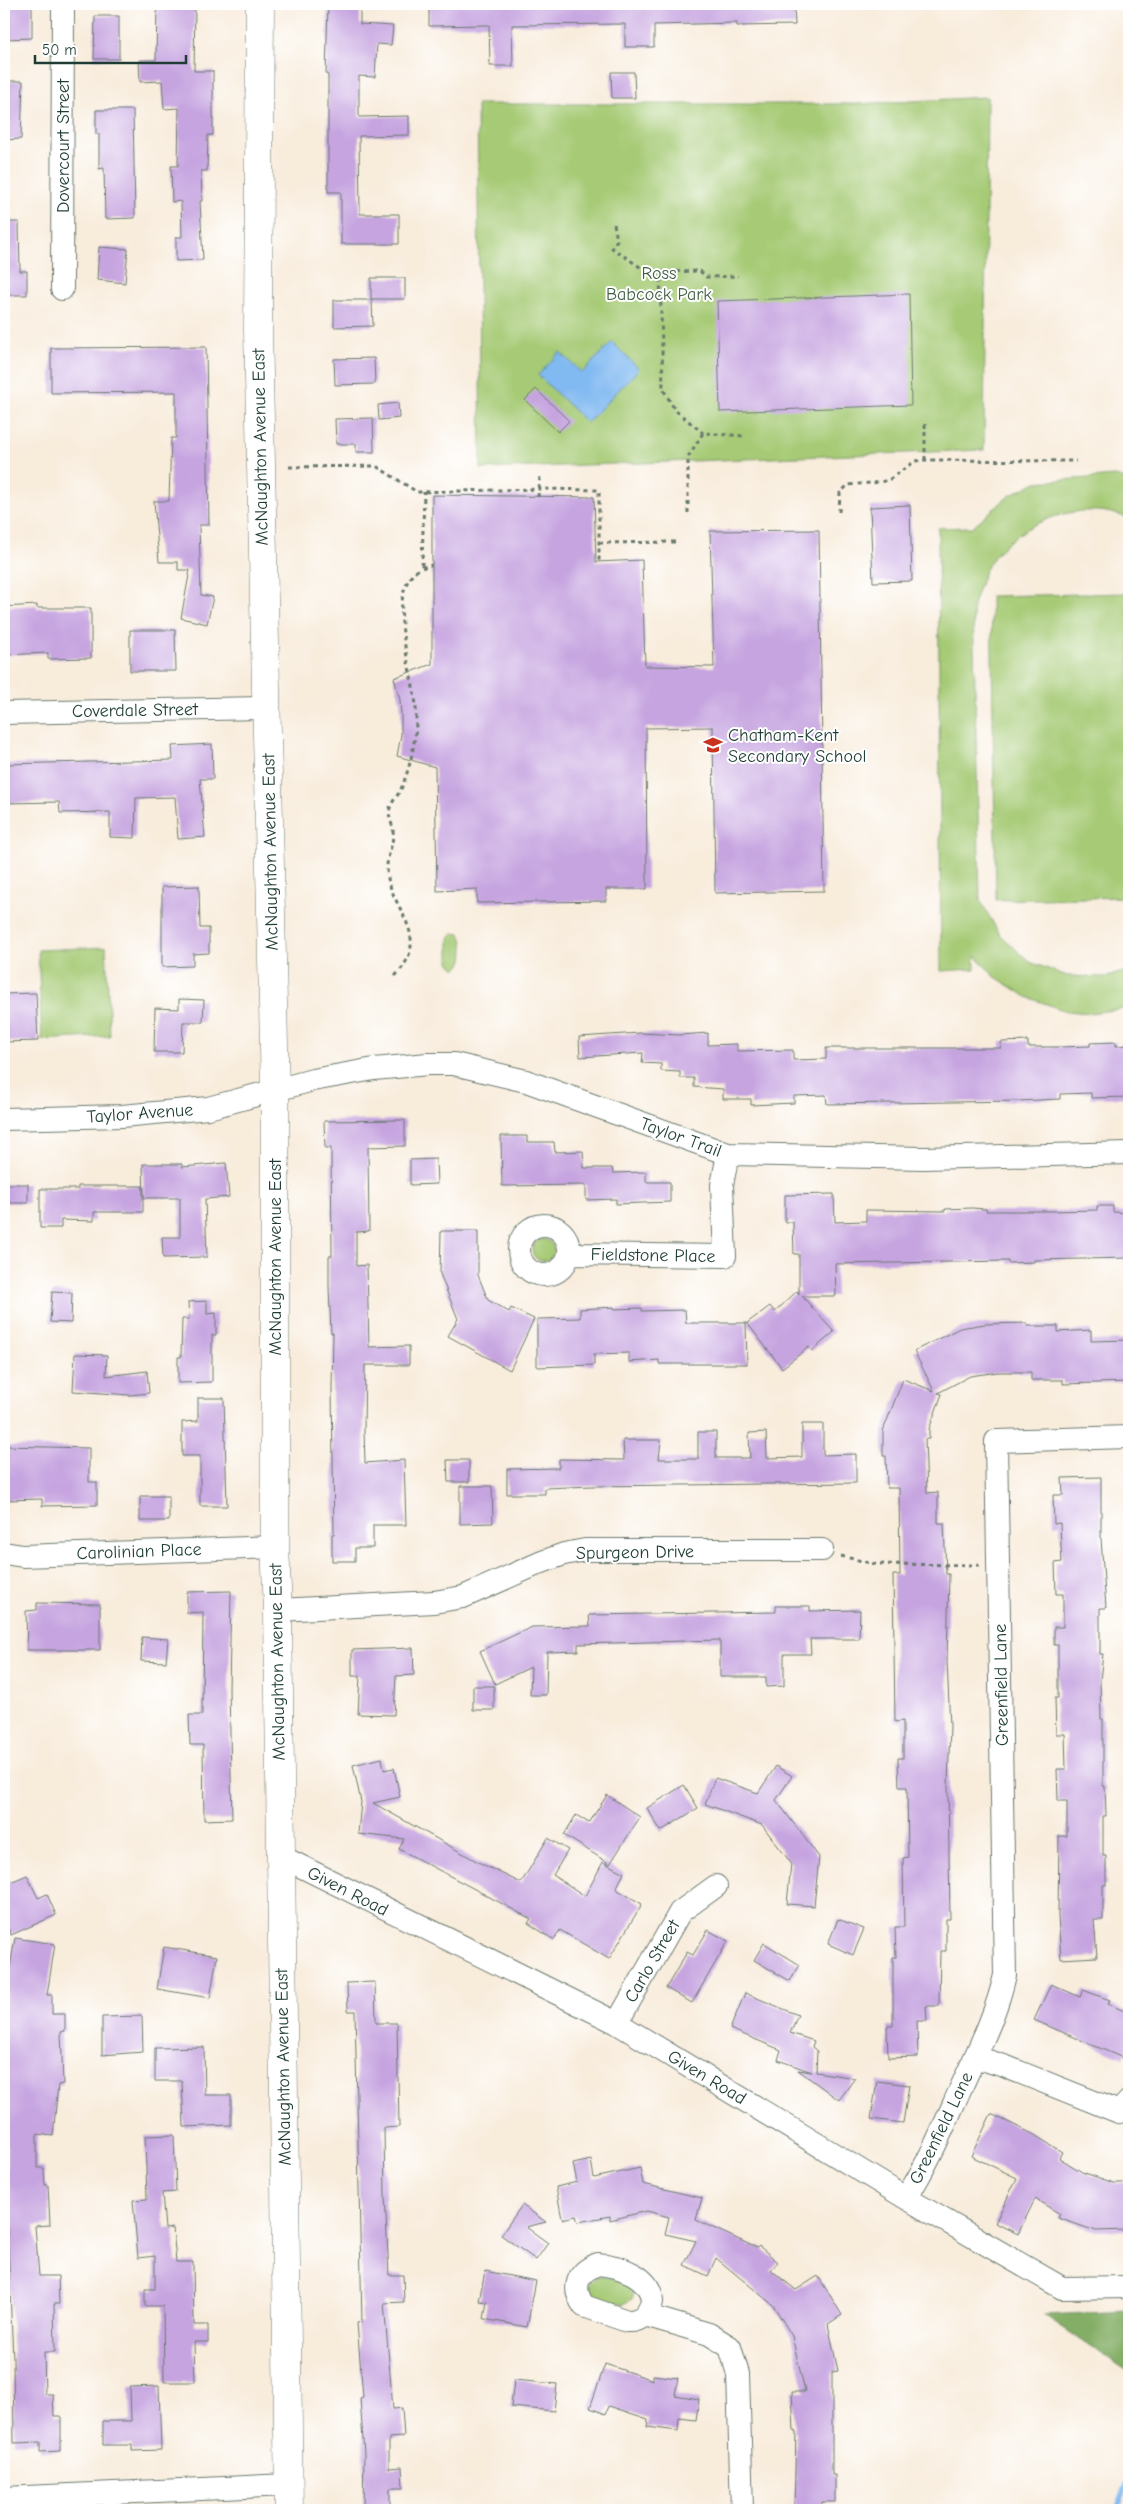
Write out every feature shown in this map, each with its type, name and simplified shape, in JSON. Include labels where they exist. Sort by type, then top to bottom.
[{"type":"main road","name":"McNaughton Avenue East","points":[[260,4],[258,330],[275,1092],[275,1547],[278,1610],[288,2498]]},
{"type":"street","name":"Dovercourt Street","points":[[62,289],[63,4]]},
{"type":"street","name":"Coverdale Street","points":[[4,713],[266,708]]},
{"type":"street","name":"Taylor Trail","points":[[275,1092],[313,1080],[374,1069],[428,1064],[454,1064],[526,1081],[728,1154],[923,1158],[1129,1153]]},
{"type":"street","name":"Taylor Avenue","points":[[4,1118],[122,1116],[199,1109],[275,1092]]},
{"type":"street","name":"Fieldstone Place","points":[[569,1254],[726,1256],[722,1185],[728,1154]]},
{"type":"street","name":"Greenfield Lane","points":[[906,2198],[923,2172],[975,2057],[1001,1994],[1005,1975],[996,1441],[1129,1437]]},
{"type":"street","name":"Carolinian Place","points":[[4,1554],[23,1556],[275,1547]]},
{"type":"street","name":"Spurgeon Drive","points":[[278,1610],[434,1602],[463,1597],[542,1562],[564,1554],[585,1550],[822,1550]]},
{"type":"street","name":"Given Road","points":[[280,1856],[616,2023],[906,2198],[1062,2288],[1129,2287]]},
{"type":"street","name":"Carlo Street","points":[[616,2023],[680,1912],[716,1886]]},
{"type":"street","name":"Greenfield Lane","points":[[975,2057],[1004,2066],[1119,2112],[1129,2100]]},
{"type":"street","points":[[645,2315],[708,2334],[730,2348],[738,2374],[742,2510]]},
{"type":"street","points":[[4,2498],[288,2498]]},
{"type":"path","points":[[614,224],[617,240],[612,248],[649,273],[700,271],[706,276],[738,276]]},
{"type":"path","points":[[660,272],[663,388],[675,410],[703,434],[744,436]]},
{"type":"path","points":[[924,460],[925,423]]},
{"type":"path","points":[[688,514],[688,457],[703,434]]},
{"type":"path","points":[[839,512],[840,493],[848,486],[890,479],[915,461],[1076,460]]},
{"type":"path","points":[[289,467],[376,466],[417,492],[539,489],[599,490],[599,562]]},
{"type":"path","points":[[538,496],[540,476]]},
{"type":"path","points":[[422,566],[424,492]]},
{"type":"path","points":[[599,543],[676,542]]},
{"type":"path","points":[[395,976],[406,962],[410,946],[410,936],[406,917],[389,883],[387,874],[387,865],[394,835],[388,814],[410,767],[416,707],[401,625],[402,596],[407,581],[422,566],[432,565]]},
{"type":"path","points":[[822,1550],[874,1564],[999,1566]]},
{"type":"green space","name":"Ross Babcock Park","points":[[987,97],[984,450],[481,469],[477,104],[856,104]]},
{"type":"green space","points":[[1115,476],[1129,480],[1129,519],[1110,513],[1090,511],[1049,518],[1030,527],[1012,539],[997,553],[986,569],[973,605],[980,900],[1000,935],[1030,962],[1067,976],[1107,977],[1129,970],[1129,1008],[1090,1013],[1066,1011],[1027,997],[994,976],[975,955],[975,969],[941,971],[938,528],[972,527],[1009,496],[1036,482]]},
{"type":"green space","points":[[1129,593],[1129,897],[996,900],[991,596]]},
{"type":"green space","points":[[453,933],[460,934],[464,947],[461,965],[458,968],[454,968],[449,962],[449,939]]},
{"type":"green space","points":[[106,947],[110,1036],[42,1040],[38,950]]},
{"type":"green space","points":[[543,1239],[551,1242],[554,1250],[551,1258],[543,1261],[535,1258],[532,1250],[535,1242]]},
{"type":"green space","points":[[596,2277],[611,2278],[626,2283],[633,2289],[633,2298],[624,2304],[596,2297],[589,2287]]},
{"type":"green space","points":[[1129,2311],[1129,2372],[1044,2315]]},
{"type":"water","points":[[612,342],[639,369],[587,423],[538,375],[560,352],[582,373]]},
{"type":"building","points":[[4,4],[32,4],[32,38],[5,39]]},
{"type":"building","points":[[157,4],[195,4],[194,71],[213,71],[213,135],[208,135],[207,171],[201,171],[202,201],[200,201],[203,260],[176,261],[176,237],[182,237],[181,201],[172,202],[171,166],[178,166],[179,108],[164,109],[162,81],[140,82],[139,60],[156,60]]},
{"type":"building","points":[[328,4],[360,4],[360,24],[393,26],[391,45],[377,44],[375,77],[359,76],[359,117],[409,116],[409,135],[359,136],[360,214],[399,214],[399,244],[341,244],[341,192],[328,192],[328,75],[326,74]]},
{"type":"building","points":[[429,4],[794,4],[795,25],[737,26],[737,23],[654,25],[654,47],[625,47],[625,24],[512,25],[513,66],[490,66],[489,25],[429,26]]},
{"type":"building","points":[[95,16],[119,16],[119,59],[94,59]]},
{"type":"building","points":[[611,72],[634,72],[635,98],[612,98]]},
{"type":"building","points":[[4,81],[23,81],[21,139],[4,140]]},
{"type":"building","points":[[96,110],[133,110],[135,218],[105,219],[104,168],[99,169],[99,134],[96,134]]},
{"type":"building","points":[[4,222],[19,222],[20,271],[27,271],[27,295],[4,295]]},
{"type":"building","points":[[99,247],[128,249],[125,283],[97,280]]},
{"type":"building","points":[[371,278],[405,278],[405,299],[371,299]]},
{"type":"building","points":[[909,294],[911,405],[720,412],[717,301]]},
{"type":"building","points":[[334,300],[372,300],[373,326],[334,327]]},
{"type":"building","points":[[206,347],[209,525],[199,525],[201,595],[213,597],[207,624],[181,618],[190,570],[178,570],[178,562],[159,562],[154,501],[169,501],[171,438],[176,438],[176,392],[51,393],[51,348]]},
{"type":"building","points":[[374,358],[375,384],[335,385],[334,359]]},
{"type":"building","points":[[536,389],[569,421],[558,432],[525,400]]},
{"type":"building","points":[[398,403],[399,418],[379,420],[378,405]]},
{"type":"building","points":[[373,418],[374,452],[356,452],[356,444],[336,444],[335,419]]},
{"type":"building","points":[[432,495],[594,497],[596,562],[642,560],[645,666],[714,667],[710,531],[819,530],[824,891],[715,893],[713,727],[646,728],[647,889],[606,889],[606,901],[477,903],[477,889],[437,891],[435,767],[397,756],[401,735],[401,713],[400,700],[394,678],[432,664]]},
{"type":"building","points":[[910,505],[912,581],[873,582],[870,507]]},
{"type":"building","points":[[37,605],[37,608],[91,608],[91,658],[48,659],[48,653],[4,655],[4,607]]},
{"type":"building","points":[[130,630],[175,630],[176,671],[130,671]]},
{"type":"building","points":[[212,744],[213,779],[200,779],[205,837],[178,839],[175,797],[136,798],[135,838],[110,837],[110,812],[60,813],[59,802],[5,803],[4,764],[173,760],[172,746]]},
{"type":"building","points":[[199,886],[200,928],[209,928],[209,953],[193,954],[193,966],[162,967],[162,887]]},
{"type":"building","points":[[36,993],[38,1041],[4,1042],[4,994]]},
{"type":"building","points":[[179,999],[204,1000],[203,1022],[183,1022],[182,1052],[154,1052],[155,1008],[179,1009]]},
{"type":"building","points":[[640,1033],[679,1035],[708,1033],[708,1045],[737,1044],[737,1051],[793,1050],[793,1060],[826,1059],[826,1048],[1001,1048],[1001,1042],[1028,1041],[1028,1047],[1059,1047],[1090,1046],[1090,1043],[1116,1042],[1116,1046],[1129,1045],[1129,1097],[1091,1098],[1091,1093],[1060,1094],[1060,1099],[1018,1101],[827,1104],[826,1095],[794,1096],[794,1103],[751,1105],[751,1099],[723,1099],[723,1089],[694,1087],[694,1078],[680,1078],[680,1072],[661,1071],[661,1064],[642,1063],[643,1053],[580,1057],[579,1037]]},
{"type":"building","points":[[405,1120],[405,1146],[368,1147],[369,1231],[356,1232],[356,1266],[367,1265],[369,1347],[409,1346],[409,1365],[365,1365],[365,1463],[404,1460],[406,1525],[373,1525],[373,1548],[355,1548],[355,1561],[332,1561],[332,1534],[334,1534],[333,1333],[331,1333],[329,1288],[329,1256],[332,1256],[331,1148],[325,1148],[324,1121]]},
{"type":"building","points":[[501,1136],[527,1136],[527,1142],[554,1142],[555,1152],[583,1151],[584,1168],[612,1168],[613,1173],[646,1172],[646,1182],[670,1182],[670,1202],[616,1204],[616,1199],[586,1200],[586,1185],[502,1186]]},
{"type":"building","points":[[436,1159],[437,1184],[410,1185],[410,1160]]},
{"type":"building","points":[[226,1163],[229,1197],[205,1199],[207,1257],[163,1258],[162,1237],[180,1237],[180,1198],[144,1198],[143,1164],[182,1164],[182,1167]]},
{"type":"building","points":[[4,1184],[28,1184],[28,1203],[4,1203]]},
{"type":"building","points":[[78,1186],[143,1186],[143,1212],[94,1212],[94,1221],[61,1220],[61,1228],[40,1228],[40,1189],[78,1189]]},
{"type":"building","points":[[834,1194],[835,1222],[866,1221],[866,1210],[945,1211],[945,1209],[972,1208],[986,1209],[986,1211],[1051,1211],[1097,1210],[1097,1206],[1113,1206],[1113,1212],[1129,1213],[1129,1258],[1034,1260],[1034,1262],[1008,1263],[1008,1261],[835,1264],[836,1296],[802,1296],[834,1332],[812,1351],[809,1347],[782,1368],[747,1323],[770,1306],[775,1312],[797,1291],[799,1294],[799,1254],[794,1254],[793,1222],[785,1222],[785,1195]]},
{"type":"building","points":[[441,1231],[478,1231],[478,1275],[488,1300],[509,1312],[511,1308],[534,1319],[510,1370],[448,1336],[458,1319],[440,1274]]},
{"type":"building","points":[[52,1292],[72,1293],[71,1323],[50,1322]]},
{"type":"building","points":[[207,1301],[207,1314],[216,1313],[216,1335],[212,1335],[212,1382],[178,1383],[178,1357],[181,1357],[182,1319],[189,1319],[188,1302]]},
{"type":"building","points":[[614,1307],[614,1309],[642,1308],[642,1311],[685,1310],[686,1323],[746,1323],[747,1364],[659,1364],[659,1360],[629,1362],[629,1353],[594,1354],[594,1365],[537,1367],[537,1319],[580,1318],[580,1309]]},
{"type":"building","points":[[1027,1323],[1027,1326],[1058,1326],[1058,1332],[1091,1330],[1091,1341],[1129,1340],[1129,1382],[1063,1384],[1063,1380],[1031,1380],[1031,1372],[998,1372],[970,1376],[938,1393],[942,1394],[929,1429],[929,1439],[925,1439],[927,1493],[938,1492],[938,1523],[944,1523],[946,1574],[949,1574],[947,1661],[950,1726],[948,1786],[950,1919],[946,1919],[946,1951],[940,1951],[939,2006],[926,2006],[927,2021],[917,2021],[918,2057],[888,2058],[887,2026],[893,2026],[893,1957],[896,1957],[895,1927],[904,1927],[903,1858],[908,1857],[907,1787],[899,1787],[898,1758],[903,1758],[903,1721],[895,1722],[893,1575],[900,1575],[899,1488],[887,1488],[886,1456],[883,1456],[883,1431],[903,1379],[934,1391],[914,1351],[960,1328],[985,1324]]},
{"type":"building","points":[[75,1354],[107,1355],[106,1376],[147,1371],[149,1393],[130,1395],[73,1391]]},
{"type":"building","points":[[198,1398],[224,1398],[227,1506],[200,1506],[200,1456],[182,1456],[182,1422],[198,1421]]},
{"type":"building","points":[[802,1424],[823,1424],[823,1455],[856,1454],[856,1483],[592,1486],[545,1488],[545,1494],[507,1494],[507,1469],[559,1468],[559,1459],[624,1460],[623,1440],[661,1440],[659,1459],[698,1459],[698,1432],[716,1432],[716,1458],[750,1458],[749,1433],[766,1432],[767,1458],[802,1457]]},
{"type":"building","points":[[4,1446],[89,1448],[89,1482],[97,1482],[97,1505],[42,1506],[42,1499],[4,1500]]},
{"type":"building","points":[[447,1460],[469,1460],[469,1482],[448,1482]]},
{"type":"building","points":[[1101,1477],[1101,1539],[1106,1608],[1100,1608],[1100,1654],[1103,1654],[1100,1680],[1101,1719],[1103,1719],[1103,1786],[1105,1786],[1106,1816],[1103,1816],[1103,1856],[1106,1856],[1106,1885],[1103,1885],[1103,1920],[1094,1920],[1097,1957],[1061,1959],[1058,1916],[1059,1836],[1067,1836],[1067,1801],[1058,1801],[1057,1769],[1066,1769],[1065,1734],[1056,1734],[1055,1698],[1058,1698],[1058,1645],[1054,1645],[1054,1627],[1063,1627],[1063,1594],[1056,1594],[1055,1563],[1062,1562],[1060,1523],[1054,1524],[1053,1495],[1063,1495],[1062,1478]]},
{"type":"building","points":[[460,1486],[492,1486],[493,1523],[460,1524]]},
{"type":"building","points":[[140,1496],[169,1496],[169,1521],[140,1521]]},
{"type":"building","points":[[231,1591],[229,1690],[232,1819],[204,1820],[203,1745],[190,1745],[189,1715],[202,1715],[203,1612],[187,1613],[187,1592]]},
{"type":"building","points":[[37,1603],[100,1604],[100,1650],[27,1650],[26,1611],[37,1610]]},
{"type":"building","points":[[776,1606],[810,1606],[810,1611],[860,1610],[859,1639],[810,1639],[811,1654],[784,1654],[784,1686],[766,1687],[766,1677],[720,1677],[720,1640],[578,1644],[578,1651],[547,1652],[546,1695],[530,1695],[531,1667],[495,1684],[480,1651],[532,1627],[590,1626],[589,1615],[776,1612]]},
{"type":"building","points":[[142,1637],[168,1639],[166,1662],[141,1661]]},
{"type":"building","points":[[413,1648],[414,1675],[396,1676],[394,1715],[358,1714],[360,1676],[352,1676],[352,1650]]},
{"type":"building","points":[[473,1686],[494,1686],[494,1710],[473,1710]]},
{"type":"building","points":[[382,1758],[384,1770],[394,1768],[400,1797],[373,1803],[480,1863],[521,1883],[548,1838],[568,1850],[553,1875],[585,1896],[603,1862],[624,1873],[616,1889],[642,1904],[609,1959],[560,1930],[554,1940],[528,1923],[531,1919],[399,1849],[404,1839],[358,1834],[361,1802],[353,1765]]},
{"type":"building","points":[[776,1766],[792,1776],[776,1800],[819,1857],[814,1906],[787,1904],[791,1863],[762,1825],[705,1804],[715,1778],[758,1793]]},
{"type":"building","points":[[684,1785],[698,1808],[661,1831],[647,1808]]},
{"type":"building","points":[[607,1795],[640,1817],[610,1864],[564,1835],[576,1815],[589,1823]]},
{"type":"building","points":[[27,1875],[38,1898],[47,1894],[56,1915],[11,1935],[4,1919],[4,1912],[9,1910],[4,1898],[4,1885]]},
{"type":"building","points":[[838,1919],[864,1929],[853,1955],[828,1944]]},
{"type":"building","points":[[708,1930],[728,1941],[692,2003],[666,1988],[687,1952],[693,1955]]},
{"type":"building","points":[[15,1938],[55,1944],[47,1995],[52,1995],[52,2014],[65,2014],[65,2031],[61,2032],[63,2084],[58,2085],[53,2136],[37,2134],[37,2168],[44,2168],[45,2185],[48,2185],[50,2225],[35,2226],[39,2276],[58,2276],[59,2304],[54,2304],[55,2352],[44,2352],[45,2394],[53,2394],[54,2416],[61,2416],[61,2451],[40,2452],[40,2442],[14,2443],[13,2358],[6,2201],[7,2115],[4,2115],[4,2003]]},
{"type":"building","points":[[764,1943],[800,1965],[790,1981],[754,1960]]},
{"type":"building","points":[[164,1947],[217,1956],[210,1998],[157,1989]]},
{"type":"building","points":[[375,1982],[376,2023],[397,2023],[399,2127],[384,2128],[385,2197],[389,2275],[403,2275],[404,2302],[384,2303],[393,2409],[402,2408],[404,2437],[389,2438],[389,2468],[402,2467],[403,2488],[390,2488],[390,2509],[363,2509],[364,2454],[360,2398],[363,2397],[357,2323],[362,2322],[355,2011],[348,2011],[347,1983]]},
{"type":"building","points":[[1051,1984],[1080,1997],[1083,1990],[1110,2000],[1108,2004],[1129,2013],[1129,2045],[1123,2058],[1034,2020]]},
{"type":"building","points":[[745,1993],[798,2015],[790,2033],[814,2041],[812,2047],[817,2051],[816,2072],[855,2078],[839,2100],[798,2070],[812,2072],[778,2060],[781,2050],[730,2029]]},
{"type":"building","points":[[142,2016],[143,2052],[102,2055],[102,2017]]},
{"type":"building","points":[[204,2047],[205,2095],[231,2095],[231,2125],[184,2127],[182,2081],[155,2081],[155,2048]]},
{"type":"building","points":[[877,2081],[909,2085],[903,2123],[871,2119]]},
{"type":"building","points":[[991,2114],[1033,2134],[1062,2152],[1059,2158],[1082,2172],[1114,2183],[1129,2183],[1129,2230],[1096,2231],[1058,2218],[1060,2214],[1035,2199],[1018,2234],[995,2223],[1017,2178],[971,2156]]},
{"type":"building","points":[[174,2135],[176,2192],[162,2193],[165,2229],[173,2228],[176,2262],[193,2262],[194,2325],[208,2325],[208,2342],[194,2342],[195,2382],[164,2382],[163,2306],[145,2306],[145,2289],[155,2289],[155,2256],[138,2258],[133,2200],[147,2199],[145,2136]]},
{"type":"building","points":[[591,2160],[594,2178],[640,2168],[643,2184],[702,2198],[696,2220],[757,2248],[759,2246],[778,2262],[771,2270],[796,2290],[818,2276],[842,2315],[828,2324],[838,2371],[832,2372],[832,2475],[835,2475],[835,2502],[822,2502],[822,2510],[794,2510],[796,2431],[794,2431],[792,2392],[805,2392],[792,2336],[773,2305],[716,2258],[708,2276],[684,2265],[696,2241],[665,2234],[669,2217],[647,2211],[610,2220],[610,2216],[578,2222],[576,2216],[562,2219],[556,2187],[577,2182],[573,2164]]},
{"type":"building","points":[[522,2205],[546,2222],[526,2227],[548,2243],[536,2260],[501,2235]]},
{"type":"building","points":[[485,2271],[536,2281],[527,2327],[484,2319],[487,2302],[479,2301]]},
{"type":"building","points":[[605,2364],[653,2380],[653,2375],[678,2378],[675,2395],[699,2399],[696,2420],[679,2418],[678,2431],[647,2427],[648,2419],[609,2406],[606,2414],[590,2408]]},
{"type":"building","points":[[514,2380],[557,2384],[554,2411],[511,2407]]},
{"type":"building","points":[[159,2386],[161,2450],[132,2451],[132,2445],[103,2445],[103,2421],[131,2421],[130,2387]]},
{"type":"waterway","points":[[1116,2510],[1129,2481]]},
{"type":"place","name":"Chatham-Kent Secondary School","points":[[713,745]]}]
